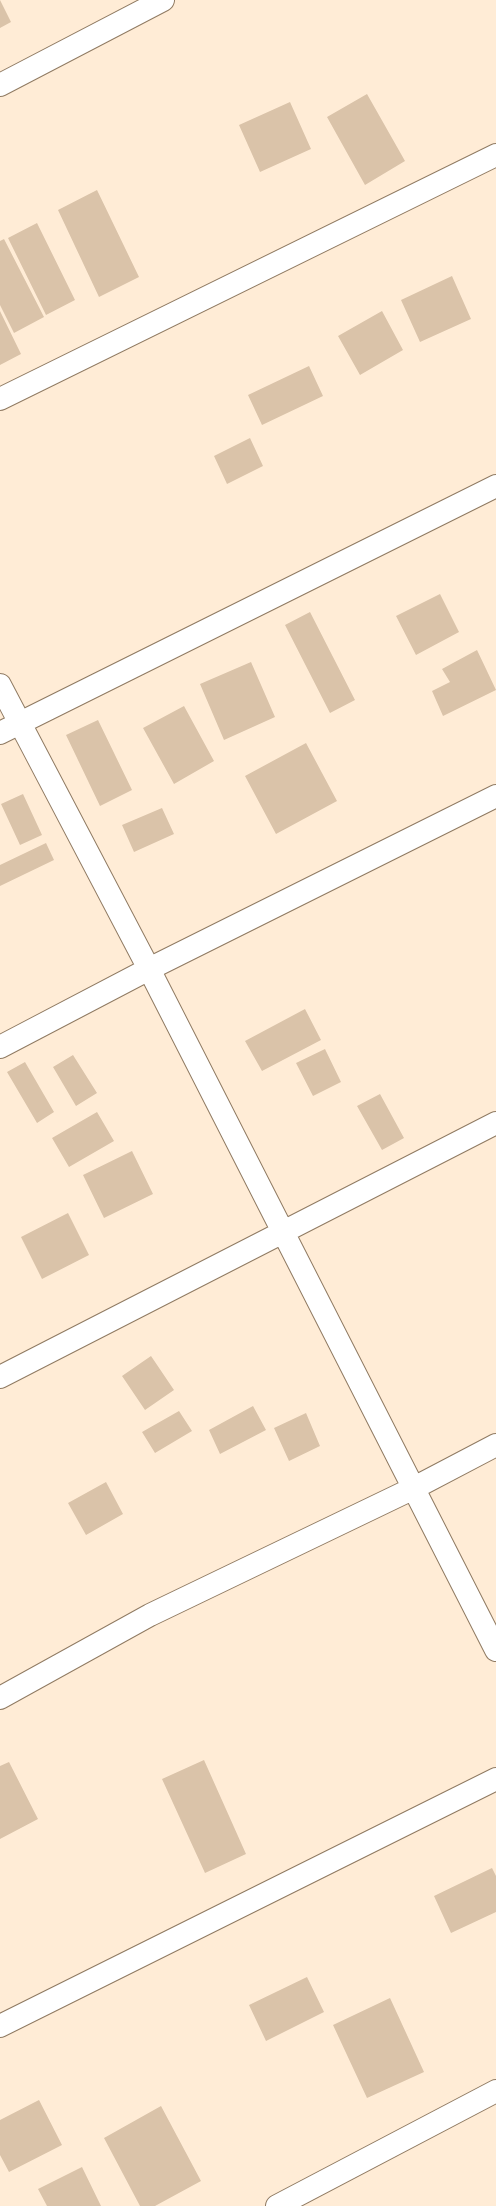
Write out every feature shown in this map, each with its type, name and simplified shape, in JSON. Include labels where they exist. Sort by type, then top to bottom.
[{"type":"street","points":[[0,85],[163,0]]},
{"type":"street","points":[[0,399],[496,155]]},
{"type":"street","points":[[10,729],[496,486]]},
{"type":"street","points":[[0,685],[10,729],[149,969],[496,1650]]},
{"type":"street","points":[[0,1047],[149,969],[496,796]]},
{"type":"street","points":[[0,1377],[284,1233],[496,1123]]},
{"type":"street","points":[[0,1698],[150,1615],[414,1488],[496,1445]]},
{"type":"street","points":[[0,2026],[496,1778]]},
{"type":"street","points":[[277,2206],[496,2091]]},
{"type":"building","points":[[0,0],[11,22],[0,28]]},
{"type":"building","points":[[367,94],[405,161],[365,185],[327,117]]},
{"type":"building","points":[[290,102],[311,149],[260,172],[239,125]]},
{"type":"building","points":[[97,190],[139,277],[99,297],[58,210]]},
{"type":"building","points":[[37,223],[75,300],[46,315],[8,238]]},
{"type":"building","points":[[4,239],[44,317],[14,333],[0,305],[0,241]]},
{"type":"building","points":[[452,276],[471,319],[420,342],[401,300]]},
{"type":"building","points":[[0,311],[21,354],[0,365]]},
{"type":"building","points":[[382,311],[403,350],[360,375],[338,336]]},
{"type":"building","points":[[309,366],[323,396],[262,425],[248,395]]},
{"type":"building","points":[[250,438],[263,466],[227,484],[214,456]]},
{"type":"building","points":[[440,594],[459,632],[416,655],[396,616]]},
{"type":"building","points":[[310,612],[355,700],[330,713],[285,625]]},
{"type":"building","points":[[477,650],[496,690],[443,716],[432,691],[450,682],[442,669]]},
{"type":"building","points":[[251,662],[275,717],[224,740],[200,684]]},
{"type":"building","points":[[184,706],[214,761],[174,784],[143,728]]},
{"type":"building","points":[[98,720],[132,790],[100,806],[66,735]]},
{"type":"building","points":[[306,743],[337,801],[276,834],[245,776]]},
{"type":"building","points":[[23,794],[42,835],[20,845],[1,804]]},
{"type":"building","points":[[162,808],[174,834],[134,852],[122,825]]},
{"type":"building","points":[[46,843],[54,860],[0,886],[0,865]]},
{"type":"building","points":[[305,1009],[321,1040],[262,1071],[245,1041]]},
{"type":"building","points":[[325,1049],[341,1082],[313,1096],[296,1063]]},
{"type":"building","points":[[73,1055],[97,1093],[76,1106],[53,1067]]},
{"type":"building","points":[[25,1062],[54,1112],[37,1123],[7,1072]]},
{"type":"building","points":[[380,1094],[404,1138],[382,1150],[357,1106]]},
{"type":"building","points":[[97,1112],[114,1141],[69,1167],[52,1138]]},
{"type":"building","points":[[132,1151],[153,1194],[104,1218],[83,1175]]},
{"type":"building","points":[[68,1213],[89,1255],[42,1279],[21,1237]]},
{"type":"building","points":[[151,1356],[174,1390],[145,1410],[122,1376]]},
{"type":"building","points":[[253,1406],[266,1430],[220,1454],[209,1430]]},
{"type":"building","points":[[179,1411],[192,1431],[155,1453],[142,1432]]},
{"type":"building","points":[[306,1413],[320,1446],[289,1461],[274,1428]]},
{"type":"building","points":[[106,1482],[123,1514],[86,1535],[68,1503]]},
{"type":"building","points":[[204,1760],[246,1854],[205,1873],[162,1779]]},
{"type":"building","points":[[9,1762],[38,1819],[0,1839],[0,1766]]},
{"type":"building","points":[[492,1868],[496,1876],[496,1912],[451,1933],[434,1896]]},
{"type":"building","points":[[307,1977],[324,2012],[266,2041],[249,2005]]},
{"type":"building","points":[[390,1998],[424,2072],[367,2098],[333,2025]]},
{"type":"building","points":[[39,2100],[62,2145],[9,2172],[0,2155],[0,2120]]},
{"type":"building","points":[[161,2106],[201,2181],[155,2206],[140,2206],[104,2138]]},
{"type":"building","points":[[82,2167],[101,2206],[47,2206],[38,2189]]}]
